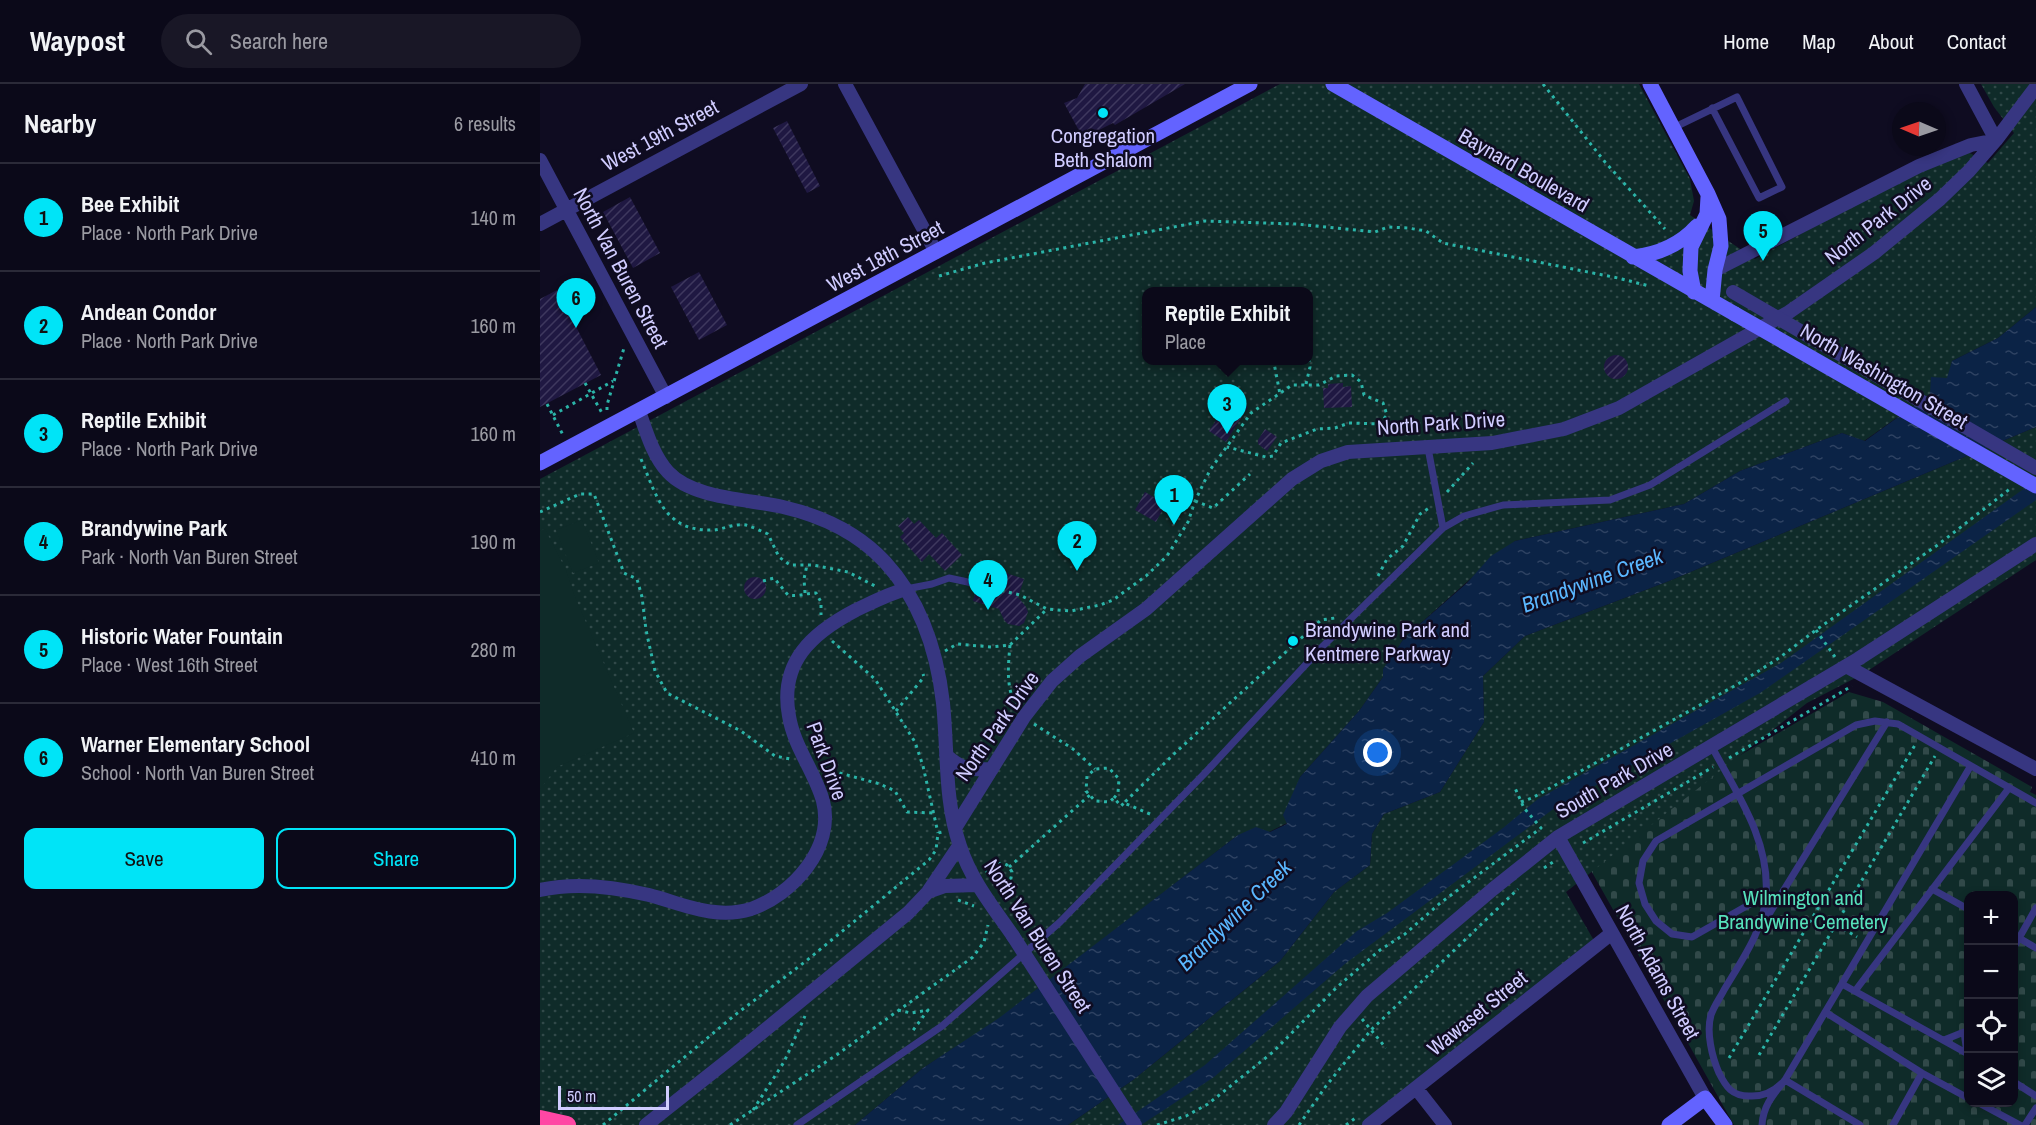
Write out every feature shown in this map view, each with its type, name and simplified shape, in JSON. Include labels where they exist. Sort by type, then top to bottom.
[{"type":"highway","points":[[540,1119],[567,1125]]},
{"type":"street","name":"West 19th Street","points":[[540,224],[801,84]]},
{"type":"street","points":[[845,84],[936,252]]},
{"type":"street","name":"West 18th Street","points":[[540,464],[1250,84]]},
{"type":"street","name":"Baynard Boulevard","points":[[1333,84],[1694,292]]},
{"type":"street","points":[[1715,270],[1919,166],[1971,145],[1996,140],[1966,84]]},
{"type":"street","points":[[1653,85],[1719,219],[1721,246],[1715,270],[1712,301]]},
{"type":"street","name":"North Park Drive","points":[[955,828],[1040,696],[1066,667],[1146,609],[1292,479],[1335,455],[1369,450],[1492,443],[1564,429],[1619,408],[1790,312],[1850,270],[1940,199],[1969,171],[2036,87]]},
{"type":"street","name":"North Van Buren Street","points":[[540,160],[666,397]]},
{"type":"street","points":[[1694,292],[1690,271],[1691,247],[1707,214],[1708,194]]},
{"type":"street","points":[[1634,257],[1657,253],[1678,243],[1688,236],[1707,214]]},
{"type":"street","points":[[1731,286],[2036,468]]},
{"type":"street","name":"North Washington Street","points":[[1694,292],[2036,486]]},
{"type":"street","name":"North Van Buren Street","points":[[639,411],[660,462],[680,482],[709,493],[801,512],[839,527],[871,548],[906,589],[926,628],[934,656],[943,704],[950,798],[960,846],[984,881],[1013,936],[1135,1125]]},
{"type":"street","name":"South Park Drive","points":[[1274,1125],[1286,1112],[1340,1027],[1367,996],[1558,837],[1846,666],[2036,544]]},
{"type":"street","name":"Park Drive","points":[[540,890],[573,887],[612,889],[648,895],[695,909],[722,914],[751,909],[781,893],[809,864],[820,847],[825,817],[823,802],[798,744],[789,716],[789,683],[799,656],[808,643],[824,629],[882,597],[906,589]]},
{"type":"street","points":[[1846,666],[2036,769]]},
{"type":"street","points":[[946,755],[957,765],[966,768],[992,769]]},
{"type":"street","name":"North Adams Street","points":[[1558,837],[1717,1122]]},
{"type":"street","points":[[646,1125],[908,913],[928,892],[960,846]]},
{"type":"street","points":[[928,892],[958,884],[984,881]]},
{"type":"street","name":"Wawaset Street","points":[[1364,1120],[1416,1089],[1612,933]]},
{"type":"street","points":[[1416,1089],[1445,1125]]},
{"type":"street","points":[[1669,1125],[1705,1098]]},
{"type":"lane","points":[[1673,128],[1712,108],[1737,97],[1782,187],[1759,198],[1712,108]]},
{"type":"lane","points":[[797,1125],[942,1026],[1060,922],[1323,646],[1443,528],[1464,516],[1503,505],[1610,500],[1650,486],[1786,401]]},
{"type":"lane","points":[[1428,448],[1443,528]]},
{"type":"lane","points":[[906,589],[949,578],[976,584]]},
{"type":"lane","points":[[1766,895],[1692,937],[1672,934],[1656,921],[1645,904],[1638,883],[1643,861],[1656,840],[1856,725],[1875,721],[1898,724],[2036,803]]},
{"type":"lane","points":[[1785,1080],[1778,1087],[1759,1096],[1736,1095],[1725,1085],[1715,1064],[1710,1040],[1711,1016],[1753,940],[1887,722]]},
{"type":"lane","points":[[1712,747],[1758,833],[1763,853],[1766,895],[1762,921],[1753,940]]},
{"type":"lane","points":[[1762,1125],[1767,1102],[1785,1080],[1970,766]]},
{"type":"lane","points":[[1855,991],[2009,788]]},
{"type":"lane","points":[[1932,889],[1964,907]]},
{"type":"lane","points":[[2018,933],[2036,908]]},
{"type":"lane","points":[[2018,937],[2036,948]]},
{"type":"lane","points":[[1842,984],[1964,1051]]},
{"type":"lane","points":[[1825,1012],[1922,1073],[1964,1096]]},
{"type":"lane","points":[[1944,1040],[1964,1030]]},
{"type":"lane","points":[[1893,1125],[1922,1073]]},
{"type":"lane","points":[[1785,1080],[1860,1125]]},
{"type":"lane","points":[[2018,1085],[2036,1096]]},
{"type":"lane","points":[[1986,1107],[2020,1125]]},
{"type":"lane","points":[[2025,1125],[2036,1108]]},
{"type":"path","points":[[1543,84],[1605,162],[1665,228]]},
{"type":"path","points":[[939,276],[985,263],[1205,221],[1297,224],[1375,232],[1388,227],[1408,228],[1426,231],[1443,243],[1649,286]]},
{"type":"path","points":[[607,410],[629,328]]},
{"type":"path","points":[[1275,365],[1280,393]]},
{"type":"path","points":[[1305,385],[1310,365]]},
{"type":"path","points":[[976,584],[1020,595],[1047,609],[1071,611],[1113,600],[1146,576],[1167,556],[1188,522],[1210,470],[1251,413],[1280,393],[1292,385],[1319,385],[1336,376],[1352,375],[1361,382],[1364,395],[1383,403],[1387,415],[1379,424],[1349,423],[1335,428],[1317,429],[1281,443],[1274,456],[1266,457],[1227,447]]},
{"type":"path","points":[[553,415],[615,381]]},
{"type":"path","points":[[585,383],[602,413]]},
{"type":"path","points":[[547,404],[562,435]]},
{"type":"path","points":[[640,455],[655,493],[667,515],[687,528],[714,530],[744,524],[768,534],[779,557],[790,565],[807,565],[848,572],[871,583],[882,597]]},
{"type":"path","points":[[1377,577],[1387,559],[1403,546],[1420,514],[1437,503],[1473,463]]},
{"type":"path","points":[[1195,501],[1213,508],[1250,474]]},
{"type":"path","points":[[1521,802],[1737,684],[1779,658],[1939,544],[2012,487]]},
{"type":"path","points":[[540,512],[580,494],[594,494],[624,573],[637,579],[655,671],[667,693],[741,731],[775,756],[880,784],[895,791],[907,812],[933,813]]},
{"type":"path","points":[[805,592],[804,579],[807,565]]},
{"type":"path","points":[[603,1125],[735,1015],[806,961],[929,860],[936,850],[938,833],[923,766],[915,742],[875,679],[830,639],[819,624],[821,602],[816,593],[788,595],[774,578],[763,581]]},
{"type":"path","points":[[1010,645],[1047,609]]},
{"type":"path","points":[[1114,798],[1121,806],[1175,753],[1322,620],[1342,615]]},
{"type":"path","points":[[1816,630],[1828,647]]},
{"type":"path","points":[[1729,1058],[1920,737]]},
{"type":"path","points":[[1759,1055],[1940,749]]},
{"type":"path","points":[[1109,768],[1119,779],[1118,793],[1114,798],[1109,802],[1095,801],[1086,791],[1087,776],[1095,770],[1109,768]]},
{"type":"path","points":[[1157,1125],[1168,1124],[1208,1104],[1260,1063],[1336,988],[1380,950],[1405,934],[1439,904],[1541,828],[1524,808],[1515,788]]},
{"type":"path","points":[[1009,867],[1090,795]]},
{"type":"path","points":[[1124,803],[1159,820]]},
{"type":"path","points":[[938,833],[955,828]]},
{"type":"path","points":[[1540,871],[1557,859]]},
{"type":"path","points":[[1001,863],[1006,864],[1012,872],[1011,878],[996,892],[984,881],[1001,863]]},
{"type":"path","points":[[1299,1125],[1326,1086],[1371,1030],[1524,884]]},
{"type":"path","points":[[955,900],[976,907]]},
{"type":"path","points":[[730,1125],[836,1056],[973,957],[984,942],[989,920],[994,927]]},
{"type":"path","points":[[1836,925],[1866,942]]},
{"type":"path","points":[[898,1010],[912,1013],[928,1010],[910,1034],[914,1045]]},
{"type":"path","points":[[751,1113],[784,1062],[807,1012]]},
{"type":"path","points":[[1362,1018],[1386,1048]]},
{"type":"path","points":[[1346,1125],[1364,1120]]},
{"type":"green space","points":[[1280,84],[1639,84],[1690,179],[1694,201],[1690,215],[1755,259],[1940,163],[1968,152],[1988,163],[2014,133],[1994,107],[1981,84],[2036,84],[2036,307],[1998,338],[1952,361],[1948,378],[1930,394],[1864,441],[1842,433],[1740,471],[1684,504],[1515,541],[1405,637],[1383,669],[1383,677],[1359,711],[1300,777],[1287,823],[1269,832],[1238,835],[999,1019],[923,1068],[855,1125],[540,1125],[540,479]]},
{"type":"green space","points":[[2036,427],[2036,560],[1863,674],[1807,703],[1566,892],[1596,944],[1369,1125],[1068,1125],[1133,1080],[1280,961],[1334,892],[1370,865],[1372,834],[1384,814],[1440,792],[1484,722],[1483,676],[1525,636],[1669,581]]},
{"type":"green space","points":[[582,520],[599,563],[573,573],[556,530]]},
{"type":"green space","points":[[545,529],[566,570],[575,597],[634,733],[557,767],[540,789],[540,531]]},
{"type":"green space","name":"Wilmington and Brandywine Cemetery","points":[[1849,692],[1883,702],[2032,787],[2030,792],[2036,795],[2036,1125],[1734,1125],[1579,849]]},
{"type":"water","name":"Brandywine Creek","points":[[2036,307],[2036,427],[1669,581],[1525,636],[1483,676],[1484,722],[1440,792],[1384,814],[1372,834],[1370,865],[1334,892],[1280,961],[1133,1080],[1068,1125],[855,1125],[923,1068],[999,1018],[1238,835],[1256,827],[1270,832],[1287,824],[1283,815],[1300,777],[1359,711],[1383,677],[1383,669],[1405,637],[1467,583],[1491,556],[1515,541],[1684,504],[1740,471],[1842,433],[1865,441],[1930,394],[1931,377],[1947,378],[1952,361],[1998,338]]},
{"type":"water","points":[[2036,480],[2036,500],[1760,693],[1552,810],[1346,963],[1214,1077],[1141,1125],[1118,1125],[1205,1065],[1357,931],[1387,913],[1503,828],[1538,799],[1781,663]]},
{"type":"building","name":"Congregation Beth Shalom","points":[[1085,84],[1185,84],[1115,125],[1113,123],[1083,138],[1064,103],[1077,98]]},
{"type":"building","points":[[787,121],[820,186],[807,193],[773,128]]},
{"type":"building","points":[[630,197],[660,253],[633,268],[603,212]]},
{"type":"building","points":[[699,272],[727,325],[699,340],[671,287]]},
{"type":"building","points":[[557,290],[601,375],[540,407],[540,299]]},
{"type":"building","points":[[1616,355],[1621,356],[1627,362],[1627,372],[1621,378],[1616,379],[1611,378],[1605,372],[1604,367],[1605,362],[1611,356]]},
{"type":"building","points":[[1343,383],[1343,387],[1351,386],[1352,407],[1324,408],[1323,388],[1328,388],[1328,384]]},
{"type":"building","points":[[1232,396],[1248,407],[1226,442],[1209,431]]},
{"type":"building","points":[[1265,429],[1277,437],[1267,451],[1258,444]]},
{"type":"building","points":[[1145,492],[1164,503],[1156,522],[1135,510]]},
{"type":"building","points":[[908,517],[914,524],[919,520],[936,538],[942,533],[962,555],[945,571],[929,554],[922,562],[900,537],[904,533],[898,526]]},
{"type":"building","points":[[982,565],[1024,579],[1018,597],[1028,612],[1024,623],[1019,626],[1008,624],[999,609],[973,601],[976,589],[982,586],[978,577]]},
{"type":"building","points":[[755,577],[763,580],[766,588],[763,596],[755,599],[747,596],[744,588],[747,580]]},
{"type":"place","name":"Congregation Beth Shalom","points":[[1103,113]]},
{"type":"place","name":"Historic Water Fountain","points":[[1763,261]]},
{"type":"place","name":"Warner Elementary School","points":[[576,328]]},
{"type":"place","name":"Reptile Exhibit","points":[[1227,434]]},
{"type":"place","name":"Bee Exhibit","points":[[1174,525]]},
{"type":"place","name":"Andean Condor","points":[[1077,571]]},
{"type":"place","name":"Brandywine Park","points":[[988,610]]},
{"type":"place","name":"Brandywine Park and Kentmere Parkway","points":[[1293,641]]}]
